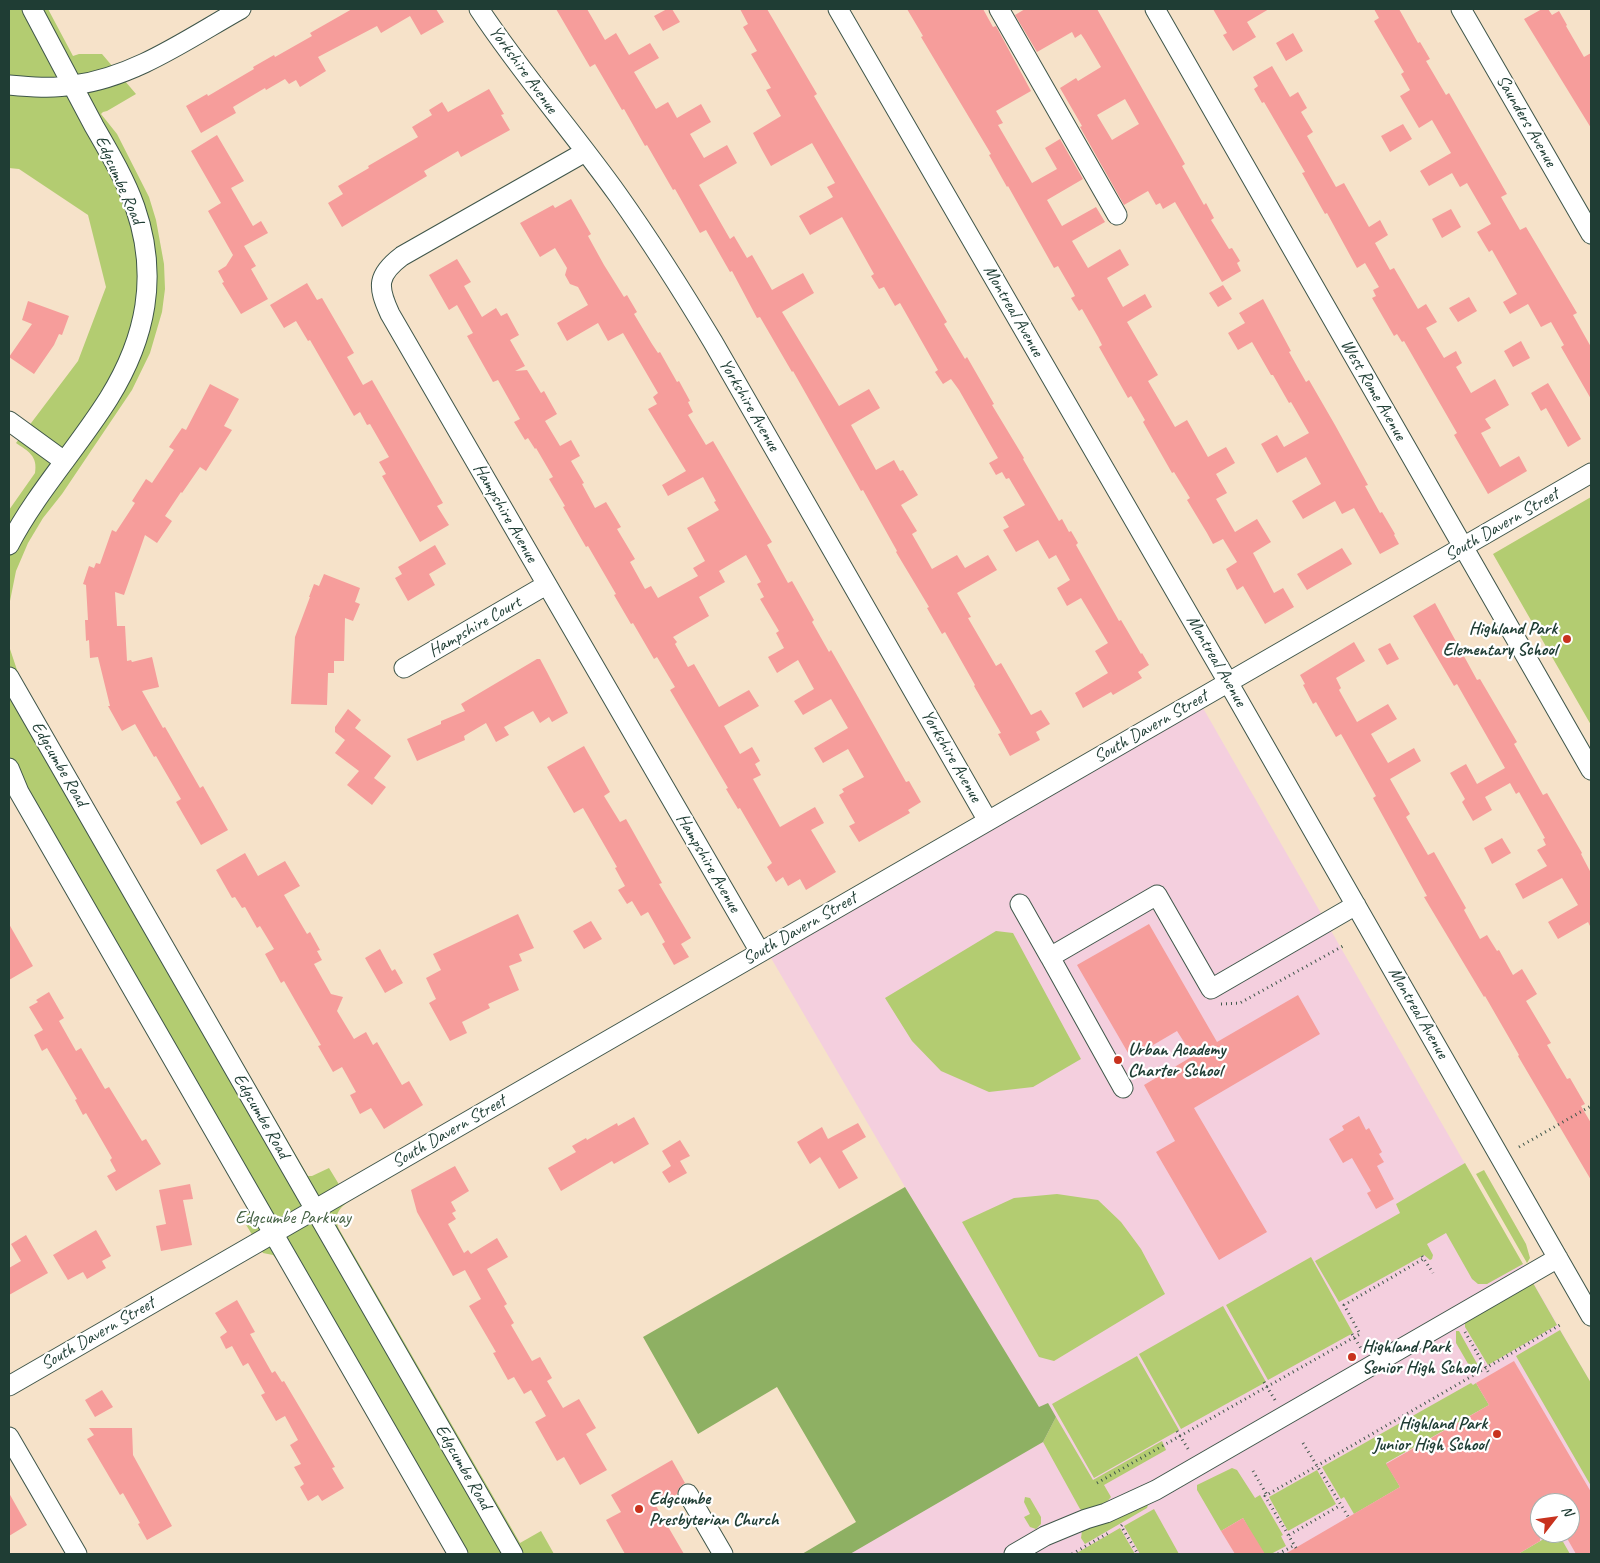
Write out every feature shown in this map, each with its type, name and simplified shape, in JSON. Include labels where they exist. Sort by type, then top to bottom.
[{"type":"street","points":[[32,9],[73,86]]},
{"type":"street","points":[[9,85],[28,87],[73,86],[101,80],[142,65],[241,9]]},
{"type":"street","name":"Yorkshire Avenue","points":[[479,9],[528,80],[617,194],[669,270],[713,342],[988,821]]},
{"type":"street","name":"Montreal Avenue","points":[[838,9],[1229,682],[1591,1316]]},
{"type":"street","points":[[999,9],[1117,216]]},
{"type":"street","name":"West Rome Avenue","points":[[1154,9],[1591,770]]},
{"type":"street","name":"Saunders Avenue","points":[[1461,9],[1591,234]]},
{"type":"street","name":"Edgcumbe Road","points":[[9,545],[21,523],[108,399],[124,371],[138,338],[144,315],[147,288],[146,255],[141,225],[134,205],[110,154],[73,86]]},
{"type":"street","name":"Hampshire Avenue","points":[[585,152],[402,256],[389,266],[382,279],[382,296],[390,314],[546,585],[760,952]]},
{"type":"street","points":[[9,421],[64,461]]},
{"type":"street","name":"South Davern Street","points":[[9,1386],[1591,473]]},
{"type":"street","name":"Hampshire Court","points":[[404,668],[546,585]]},
{"type":"street","name":"Edgcumbe Road","points":[[9,677],[513,1554]]},
{"type":"street","points":[[9,768],[19,792],[458,1554]]},
{"type":"street","points":[[1050,957],[1157,895],[1211,988],[1356,905]]},
{"type":"street","points":[[1020,904],[1123,1088]]},
{"type":"street","points":[[1014,1554],[1045,1536],[1106,1513],[1156,1490],[1558,1258]]},
{"type":"street","points":[[9,1437],[77,1554]]},
{"type":"street","points":[[688,1494],[723,1554]]},
{"type":"path","points":[[1519,1147],[1591,1106]]},
{"type":"path","points":[[1097,1483],[1360,1334],[1344,1305],[1423,1257],[1433,1273]]},
{"type":"path","points":[[1456,1317],[1490,1375]]},
{"type":"path","points":[[1267,1495],[1560,1325]]},
{"type":"path","points":[[1264,1382],[1267,1386]]},
{"type":"path","points":[[1177,1431],[1198,1466]]},
{"type":"path","points":[[1303,1443],[1349,1518]]},
{"type":"path","points":[[1253,1471],[1267,1495],[1265,1496],[1296,1546],[1278,1554]]},
{"type":"path","points":[[1289,1535],[1341,1505]]},
{"type":"path","points":[[1072,1554],[1129,1521]]},
{"type":"path","points":[[1121,1526],[1138,1554]]},
{"type":"shaded area","name":"Urban Academy Charter School","points":[[1203,708],[1591,1383],[1591,1554],[802,1554],[857,1522],[1039,1408],[905,1187],[771,958]]},
{"type":"green space","points":[[9,9],[48,9],[73,56],[79,54],[102,54],[136,94],[101,114],[117,134],[149,197],[156,220],[164,264],[165,289],[162,312],[150,353],[132,390],[62,494],[43,518],[28,543],[16,571],[9,606],[9,510],[35,473],[36,467],[31,455],[16,443],[78,361],[106,287],[88,215],[19,169],[9,168]]},
{"type":"green space","name":"Highland Park Elementary School","points":[[1591,497],[1591,725],[1493,554]]},
{"type":"green space","name":"Edgcumbe Parkway","points":[[9,646],[21,682],[308,1176],[329,1168],[349,1201],[338,1214],[339,1229],[520,1543],[541,1531],[554,1554],[449,1554],[280,1263],[273,1255],[263,1253],[242,1218],[251,1212],[9,791]]},
{"type":"green space","points":[[996,931],[1013,933],[1081,1059],[1033,1087],[989,1092],[941,1071],[912,1041],[885,998]]},
{"type":"green space","points":[[1465,1163],[1523,1264],[1487,1284],[1478,1284],[1472,1279],[1446,1233],[1427,1244],[1433,1255],[1432,1259],[1430,1260],[1424,1255],[1339,1302],[1315,1261],[1400,1213],[1396,1204]]},
{"type":"green space","points":[[1484,1170],[1526,1244],[1530,1258],[1527,1263],[1476,1174]]},
{"type":"green space","points":[[905,1187],[1039,1407],[1048,1403],[1056,1417],[1043,1442],[850,1554],[802,1554],[856,1522],[777,1387],[698,1434],[643,1337]]},
{"type":"green space","points":[[1057,1194],[1098,1200],[1121,1222],[1141,1249],[1165,1294],[1054,1361],[1039,1357],[962,1222],[1014,1198]]},
{"type":"green space","points":[[1311,1257],[1353,1333],[1268,1380],[1226,1305]]},
{"type":"green space","points":[[1533,1283],[1557,1325],[1488,1365],[1465,1327],[1465,1322]]},
{"type":"green space","points":[[1223,1306],[1266,1382],[1181,1429],[1139,1354]]},
{"type":"green space","points":[[1560,1330],[1591,1383],[1591,1486],[1516,1356]]},
{"type":"green space","points":[[1456,1331],[1459,1331],[1480,1369],[1474,1374],[1456,1343]]},
{"type":"green space","points":[[1137,1356],[1179,1430],[1094,1478],[1052,1404]]},
{"type":"green space","points":[[1471,1383],[1473,1385],[1476,1383],[1489,1405],[1386,1463],[1400,1487],[1354,1514],[1344,1497],[1341,1499],[1322,1467]]},
{"type":"green space","points":[[1056,1417],[1093,1480],[1162,1441],[1166,1450],[1104,1485],[1111,1497],[1109,1500],[1095,1508],[1084,1511],[1080,1509],[1043,1442]]},
{"type":"green space","points":[[1232,1468],[1237,1470],[1255,1498],[1260,1495],[1283,1535],[1281,1536],[1286,1546],[1271,1554],[1263,1554],[1243,1518],[1221,1531],[1197,1490],[1197,1485]]},
{"type":"green space","points":[[1317,1470],[1336,1504],[1288,1531],[1269,1497]]},
{"type":"green space","points":[[1025,1497],[1030,1498],[1041,1517],[1041,1524],[1036,1529],[1030,1527],[1024,1517],[1030,1514],[1024,1502]]},
{"type":"green space","points":[[1147,1504],[1147,1508],[1085,1544],[1081,1538],[1082,1531],[1085,1529],[1109,1521]]},
{"type":"green space","points":[[1154,1509],[1179,1554],[1140,1554],[1124,1526]]},
{"type":"green space","points":[[1120,1528],[1135,1554],[1075,1554]]},
{"type":"green space","points":[[1537,1543],[1564,1543],[1570,1554],[1518,1554]]},
{"type":"building","points":[[352,9],[436,9],[444,22],[421,35],[410,16],[381,33],[377,26],[318,57],[326,71],[300,87],[296,80],[289,84],[285,79],[266,90],[265,88],[233,107],[236,113],[201,133],[186,106],[207,94],[208,96],[254,69],[253,67],[312,36],[310,33]]},
{"type":"building","points":[[556,9],[587,9],[605,40],[616,33],[629,55],[650,43],[659,58],[634,72],[656,109],[668,102],[677,118],[701,104],[711,122],[690,134],[704,158],[727,145],[737,163],[699,185],[730,239],[734,236],[747,258],[752,255],[772,290],[803,273],[814,293],[782,312],[839,406],[869,389],[880,408],[851,425],[876,470],[894,460],[900,471],[903,470],[918,495],[901,505],[917,531],[912,534],[932,569],[957,555],[965,568],[988,555],[997,570],[957,593],[971,617],[968,618],[996,666],[1001,663],[1031,715],[1041,710],[1050,724],[1036,732],[1040,740],[1010,756],[998,734],[1001,733],[975,685],[945,632],[942,634],[927,608],[929,607],[896,552],[863,490],[861,491],[793,371],[760,317],[757,318],[732,271],[730,272],[706,230],[700,233],[675,189],[673,190],[624,109],[622,110],[595,64],[590,67]]},
{"type":"building","points":[[667,9],[672,9],[680,22],[663,31],[654,16]]},
{"type":"building","points":[[740,9],[767,9],[817,94],[814,96],[947,322],[944,324],[965,359],[967,357],[994,404],[992,405],[1059,521],[1062,519],[1069,532],[1071,531],[1078,543],[1076,545],[1119,621],[1121,620],[1149,665],[1138,672],[1142,678],[1113,695],[1111,692],[1083,708],[1075,693],[1108,673],[1095,651],[1108,643],[1081,598],[1067,606],[1057,588],[1070,580],[1056,555],[1049,559],[1038,540],[1016,552],[1003,530],[1009,527],[1003,517],[1025,505],[1009,478],[1006,479],[1002,472],[996,475],[989,463],[998,458],[959,390],[951,379],[943,384],[935,372],[938,370],[900,303],[895,306],[884,287],[879,289],[871,276],[874,274],[842,217],[810,235],[799,216],[833,197],[827,187],[835,183],[812,143],[771,166],[762,150],[753,133],[781,116],[766,90],[771,88],[751,54],[757,51],[743,27],[748,24]]},
{"type":"building","points":[[907,9],[983,9],[993,27],[996,26],[1031,91],[996,111],[1003,123],[998,125],[1032,183],[1057,169],[1045,148],[1060,139],[1083,179],[1047,200],[1062,226],[1096,207],[1105,222],[1072,241],[1088,268],[1120,249],[1129,265],[1107,278],[1123,307],[1145,294],[1152,307],[1127,322],[1158,375],[1148,381],[1175,427],[1187,420],[1208,457],[1226,447],[1235,463],[1216,474],[1227,493],[1216,499],[1235,532],[1257,519],[1271,542],[1253,553],[1274,593],[1283,588],[1294,607],[1265,624],[1243,586],[1237,590],[1226,569],[1237,562],[1223,539],[1213,544],[1187,500],[1190,498],[1174,472],[1172,473],[1143,422],[1145,420],[1131,396],[1128,398],[1099,347],[1102,345],[1082,309],[1079,311],[1071,298],[1075,296],[1072,290],[1058,266],[1054,268],[989,155],[991,154],[921,37],[923,36]]},
{"type":"building","points":[[1025,9],[1097,9],[1185,164],[1182,166],[1204,205],[1206,203],[1214,218],[1211,220],[1229,249],[1232,248],[1240,261],[1237,263],[1241,271],[1222,282],[1175,202],[1163,209],[1160,203],[1156,205],[1148,191],[1124,205],[1060,88],[1076,78],[1078,81],[1101,67],[1081,34],[1075,38],[1072,32],[1037,52],[1015,15]],"holes":[[[1125,99],[1139,124],[1112,140],[1097,115]]]},
{"type":"building","points":[[1213,9],[1269,9],[1247,22],[1256,37],[1233,51],[1223,35],[1227,33]]},
{"type":"building","points":[[1374,9],[1399,9],[1418,43],[1420,42],[1430,59],[1426,61],[1446,95],[1449,93],[1507,194],[1501,197],[1520,230],[1526,227],[1577,313],[1573,315],[1591,347],[1591,399],[1561,347],[1564,345],[1551,322],[1541,327],[1528,304],[1510,314],[1503,302],[1517,294],[1492,250],[1489,252],[1477,232],[1491,224],[1467,183],[1460,187],[1452,173],[1429,186],[1420,171],[1451,153],[1432,120],[1419,128],[1400,96],[1410,90],[1401,74],[1404,72],[1374,21],[1379,18]]},
{"type":"building","points":[[1542,9],[1548,9],[1552,15],[1559,11],[1584,57],[1591,53],[1591,128],[1524,19]]},
{"type":"building","points":[[1293,33],[1303,51],[1286,61],[1276,43]]},
{"type":"building","points":[[1272,66],[1290,97],[1298,92],[1307,108],[1301,112],[1313,132],[1307,136],[1336,187],[1344,183],[1369,227],[1380,220],[1388,235],[1375,243],[1390,270],[1394,268],[1418,309],[1426,304],[1437,322],[1426,328],[1444,358],[1456,351],[1462,363],[1456,367],[1471,393],[1495,379],[1509,405],[1485,419],[1491,428],[1481,433],[1500,467],[1519,456],[1527,471],[1488,494],[1454,435],[1457,433],[1404,341],[1402,342],[1397,334],[1394,336],[1372,298],[1376,296],[1373,290],[1379,287],[1365,263],[1357,268],[1327,213],[1325,214],[1302,173],[1305,172],[1264,102],[1262,103],[1254,89],[1258,86],[1253,77]]},
{"type":"building","points":[[489,89],[504,114],[501,115],[510,130],[461,157],[458,151],[424,171],[427,176],[342,227],[328,203],[343,194],[338,186],[418,137],[412,127],[432,115],[429,110],[442,102],[448,112]]},
{"type":"building","points":[[1403,124],[1412,139],[1390,152],[1381,136]]},
{"type":"building","points":[[217,135],[244,181],[231,188],[253,226],[261,221],[268,233],[244,246],[256,266],[251,269],[268,299],[241,314],[222,283],[224,282],[218,271],[226,266],[233,255],[208,211],[221,203],[191,151]]},
{"type":"building","points":[[571,199],[591,234],[588,236],[604,265],[624,297],[627,295],[637,312],[634,314],[658,353],[660,352],[677,382],[679,381],[690,401],[688,402],[693,412],[688,415],[706,445],[713,441],[772,542],[767,545],[788,583],[792,581],[829,652],[831,650],[906,782],[909,781],[921,802],[908,810],[910,813],[859,842],[849,826],[855,823],[839,795],[844,792],[842,789],[864,777],[848,749],[823,763],[814,748],[848,728],[831,699],[803,715],[794,701],[814,689],[798,660],[777,673],[768,657],[784,648],[776,633],[779,631],[760,599],[764,597],[757,584],[761,582],[746,555],[719,571],[725,582],[699,597],[709,616],[673,637],[688,667],[694,664],[719,707],[749,690],[759,706],[724,726],[740,754],[752,747],[760,761],[755,764],[761,775],[753,779],[780,827],[815,807],[824,823],[811,830],[836,872],[806,890],[800,879],[788,886],[783,877],[776,882],[767,867],[772,863],[740,808],[738,809],[726,789],[728,788],[670,690],[675,687],[657,657],[654,659],[633,623],[631,624],[588,546],[586,547],[563,507],[565,506],[549,479],[553,477],[536,448],[528,438],[525,440],[514,422],[520,419],[498,380],[493,382],[467,336],[473,333],[457,305],[449,310],[429,275],[457,259],[471,282],[464,286],[482,317],[496,308],[501,316],[507,313],[519,335],[510,340],[525,366],[515,371],[527,370],[541,393],[544,391],[557,414],[545,421],[560,446],[571,440],[580,456],[571,461],[584,483],[582,484],[595,508],[606,502],[621,527],[617,529],[635,559],[630,562],[645,589],[651,586],[658,598],[698,576],[693,568],[705,561],[687,528],[719,510],[703,477],[668,496],[662,485],[686,471],[648,409],[657,404],[653,397],[658,393],[623,333],[608,341],[598,323],[567,341],[557,323],[588,305],[578,287],[570,284],[565,275],[567,268],[555,248],[540,257],[520,223],[553,205],[555,208]]},
{"type":"building","points":[[1451,209],[1461,227],[1442,238],[1432,219]]},
{"type":"building","points":[[307,283],[317,300],[322,298],[354,353],[347,357],[363,385],[372,380],[443,503],[437,506],[449,525],[420,542],[382,476],[386,474],[379,462],[389,457],[370,424],[367,425],[360,412],[354,416],[310,340],[308,341],[296,321],[284,328],[270,305]]},
{"type":"building","points":[[1223,285],[1232,299],[1218,307],[1209,293]]},
{"type":"building","points":[[1469,297],[1477,311],[1458,322],[1449,308]]},
{"type":"building","points":[[1263,299],[1291,351],[1289,352],[1306,382],[1309,380],[1368,485],[1365,486],[1380,513],[1382,512],[1395,534],[1399,544],[1380,554],[1354,508],[1342,514],[1335,501],[1303,519],[1292,501],[1321,484],[1306,457],[1277,473],[1261,444],[1277,435],[1284,447],[1309,433],[1252,342],[1238,350],[1228,333],[1245,323],[1239,313]]},
{"type":"building","points":[[28,301],[69,316],[62,335],[59,334],[54,345],[34,374],[9,357],[32,324],[22,320]]},
{"type":"building","points":[[1521,341],[1530,358],[1513,367],[1504,351]]},
{"type":"building","points":[[1548,383],[1581,439],[1568,447],[1546,408],[1541,411],[1531,393]]},
{"type":"building","points":[[210,384],[239,399],[224,426],[232,430],[206,471],[200,467],[165,516],[172,521],[157,543],[145,535],[124,595],[115,592],[117,626],[125,626],[127,661],[131,660],[132,662],[152,657],[159,687],[142,691],[200,788],[203,786],[228,830],[201,845],[176,802],[181,799],[135,724],[122,731],[108,706],[110,706],[98,657],[90,658],[89,640],[86,641],[85,620],[88,620],[86,585],[83,584],[89,566],[94,568],[96,563],[100,564],[112,530],[116,532],[135,503],[132,501],[146,479],[152,483],[174,450],[169,447],[182,428],[186,430]]},
{"type":"building","points":[[435,545],[446,564],[429,574],[435,585],[408,601],[395,578],[402,574],[398,567]]},
{"type":"building","points":[[1342,548],[1352,564],[1307,590],[1297,574]]},
{"type":"building","points":[[324,574],[360,588],[355,602],[360,604],[353,621],[345,618],[344,661],[334,661],[334,673],[328,673],[327,705],[291,704],[295,637],[314,584],[319,586]]},
{"type":"building","points":[[1435,603],[1477,680],[1480,679],[1517,742],[1514,744],[1543,795],[1547,793],[1582,853],[1591,873],[1591,928],[1588,922],[1558,939],[1548,922],[1578,905],[1562,878],[1523,899],[1515,884],[1547,866],[1537,850],[1546,845],[1543,839],[1545,838],[1519,792],[1516,794],[1510,783],[1485,797],[1492,810],[1473,821],[1462,802],[1465,799],[1450,773],[1466,764],[1477,784],[1505,768],[1457,684],[1454,686],[1413,616]]},
{"type":"building","points":[[1354,642],[1365,661],[1336,678],[1341,688],[1339,690],[1357,722],[1388,704],[1397,719],[1371,734],[1388,763],[1414,748],[1421,761],[1390,779],[1410,814],[1406,817],[1428,855],[1434,852],[1466,908],[1464,910],[1480,939],[1487,935],[1497,951],[1499,950],[1513,975],[1522,969],[1537,994],[1526,1001],[1551,1043],[1547,1045],[1567,1079],[1570,1078],[1585,1104],[1581,1106],[1591,1123],[1591,1180],[1485,996],[1424,897],[1427,896],[1373,798],[1376,796],[1341,734],[1336,737],[1316,702],[1313,704],[1303,685],[1305,684],[1300,675]]},
{"type":"building","points":[[1390,643],[1399,659],[1387,665],[1378,649]]},
{"type":"building","points":[[540,659],[568,713],[552,722],[549,717],[540,723],[533,711],[504,727],[509,735],[496,742],[486,723],[464,736],[465,740],[417,761],[407,739],[465,711],[461,704]]},
{"type":"building","points":[[348,709],[361,720],[355,728],[391,756],[374,778],[386,787],[372,805],[347,785],[359,771],[335,753],[345,740],[335,732],[335,727]]},
{"type":"building","points":[[584,746],[610,792],[604,796],[620,822],[626,819],[662,883],[659,884],[691,938],[681,944],[689,957],[674,965],[662,944],[665,942],[648,912],[641,916],[632,901],[627,904],[618,890],[625,886],[615,868],[617,867],[583,808],[574,813],[547,767]]},
{"type":"building","points":[[1502,838],[1511,853],[1492,864],[1484,848]]},
{"type":"building","points":[[245,853],[258,876],[285,861],[300,886],[284,895],[307,934],[310,932],[320,950],[317,951],[322,960],[314,964],[331,994],[343,997],[337,1011],[354,1039],[366,1032],[373,1045],[377,1042],[402,1085],[409,1081],[423,1105],[384,1129],[371,1108],[360,1114],[350,1095],[356,1092],[342,1067],[333,1072],[318,1046],[321,1045],[284,981],[281,983],[265,954],[274,949],[260,926],[257,928],[245,907],[242,908],[235,897],[232,898],[216,870]]},
{"type":"building","points":[[518,914],[534,948],[519,954],[522,961],[509,966],[519,990],[488,1004],[490,1008],[462,1022],[467,1033],[450,1041],[429,1003],[436,999],[426,978],[441,970],[433,954]]},
{"type":"building","points":[[591,921],[602,939],[584,949],[573,931]]},
{"type":"building","points":[[9,924],[33,966],[9,980]]},
{"type":"building","points":[[1149,924],[1217,1042],[1298,995],[1320,1034],[1194,1108],[1267,1232],[1219,1260],[1156,1152],[1175,1141],[1144,1085],[1193,1056],[1177,1031],[1131,1058],[1077,965]]},
{"type":"building","points":[[380,949],[392,971],[395,969],[403,983],[385,993],[365,958]]},
{"type":"building","points":[[49,992],[64,1018],[59,1021],[76,1051],[81,1048],[105,1089],[109,1087],[142,1141],[146,1139],[161,1164],[116,1191],[107,1176],[116,1171],[110,1160],[112,1158],[86,1113],[83,1115],[75,1100],[77,1099],[47,1048],[42,1051],[34,1035],[43,1030],[29,1007]]},
{"type":"building","points":[[1359,1116],[1366,1130],[1369,1128],[1382,1152],[1379,1154],[1384,1162],[1377,1166],[1394,1199],[1376,1209],[1367,1193],[1371,1191],[1352,1158],[1343,1163],[1329,1139],[1344,1130],[1342,1126]]},
{"type":"building","points":[[634,1117],[649,1144],[614,1164],[612,1161],[561,1191],[548,1168],[576,1152],[572,1146],[617,1123],[618,1126]]},
{"type":"building","points":[[858,1123],[866,1137],[842,1151],[858,1178],[839,1189],[820,1157],[810,1164],[797,1142],[822,1127],[828,1139]]},
{"type":"building","points":[[680,1140],[690,1156],[680,1161],[687,1173],[669,1183],[662,1172],[671,1166],[662,1151]]},
{"type":"building","points":[[455,1166],[469,1191],[451,1202],[456,1211],[452,1213],[456,1219],[448,1224],[464,1253],[468,1250],[471,1254],[497,1238],[508,1257],[487,1269],[507,1304],[504,1306],[514,1323],[511,1325],[532,1361],[540,1357],[552,1378],[547,1381],[563,1408],[579,1399],[596,1428],[586,1434],[607,1470],[580,1485],[564,1457],[557,1461],[535,1422],[546,1416],[531,1390],[524,1394],[514,1377],[508,1380],[493,1353],[496,1352],[469,1306],[481,1299],[465,1270],[453,1276],[417,1212],[411,1190]]},
{"type":"building","points":[[190,1184],[193,1199],[183,1200],[192,1245],[161,1251],[156,1226],[166,1224],[159,1190]]},
{"type":"building","points":[[96,1230],[111,1256],[102,1261],[106,1268],[87,1279],[83,1272],[68,1280],[53,1255]]},
{"type":"building","points":[[26,1235],[48,1273],[9,1295],[9,1268],[21,1261],[11,1244]]},
{"type":"building","points":[[237,1300],[255,1332],[250,1334],[272,1373],[275,1371],[282,1382],[284,1381],[335,1467],[332,1468],[344,1488],[322,1501],[318,1495],[308,1501],[300,1487],[304,1484],[294,1467],[301,1464],[290,1445],[298,1440],[285,1416],[276,1421],[261,1395],[265,1393],[248,1363],[243,1366],[232,1346],[226,1349],[220,1337],[227,1332],[215,1313]]},
{"type":"building","name":"Highland Park Junior High School","points":[[1514,1361],[1591,1492],[1591,1554],[1576,1554],[1570,1543],[1580,1543],[1580,1493],[1530,1493],[1530,1543],[1537,1543],[1518,1554],[1285,1554],[1400,1487],[1386,1464],[1489,1405],[1476,1383]]},
{"type":"building","points":[[102,1390],[113,1407],[95,1417],[85,1400]]},
{"type":"building","points":[[89,1428],[132,1428],[133,1455],[172,1526],[147,1540],[123,1493],[120,1495],[87,1439],[94,1435]]},
{"type":"building","name":"Edgcumbe Presbyterian Church","points":[[672,1460],[685,1483],[679,1488],[677,1494],[656,1506],[684,1554],[625,1554],[606,1520],[621,1512],[611,1495]]},
{"type":"building","points":[[9,1493],[27,1525],[9,1536]]},
{"type":"building","points":[[1243,1518],[1265,1554],[1235,1554],[1221,1531]]},
{"type":"place","name":"Highland Park Elementary School","points":[[1567,639]]},
{"type":"place","name":"Urban Academy Charter School","points":[[1118,1060]]},
{"type":"place","name":"Highland Park Senior High School","points":[[1352,1357]]},
{"type":"place","name":"Highland Park Junior High School","points":[[1497,1434]]},
{"type":"place","name":"Edgcumbe Presbyterian Church","points":[[639,1509]]}]
